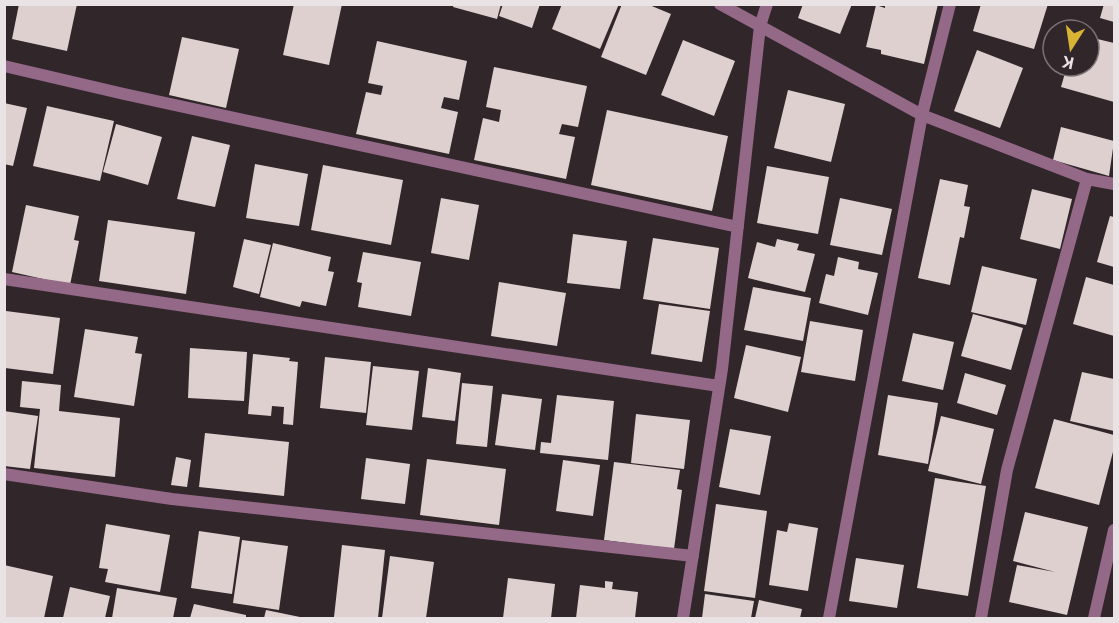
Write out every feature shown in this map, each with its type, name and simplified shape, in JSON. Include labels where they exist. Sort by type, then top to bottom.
[{"type":"street","points":[[720,4],[922,115],[1087,178],[1114,181]]},
{"type":"street","points":[[683,618],[719,386],[760,26],[767,4]]},
{"type":"street","points":[[830,618],[922,115],[950,4]]},
{"type":"street","points":[[4,66],[738,227]]},
{"type":"street","points":[[981,618],[1007,470],[1087,178]]},
{"type":"street","points":[[4,279],[719,386]]},
{"type":"street","points":[[4,474],[172,499],[693,556]]},
{"type":"street","points":[[1094,618],[1114,530]]},
{"type":"building","points":[[19,4],[77,4],[67,51],[12,39]]},
{"type":"building","points":[[294,4],[342,4],[329,65],[283,55]]},
{"type":"building","points":[[454,4],[501,4],[497,19],[453,7]]},
{"type":"building","points":[[503,4],[540,4],[532,28],[499,16]]},
{"type":"building","points":[[562,4],[619,4],[600,49],[552,29]]},
{"type":"building","points":[[622,4],[647,4],[671,14],[646,75],[601,57]]},
{"type":"building","points":[[803,4],[852,4],[840,34],[798,18]]},
{"type":"building","points":[[885,4],[938,4],[924,64],[881,54],[881,50],[866,47],[876,5],[885,8]]},
{"type":"building","points":[[981,4],[1048,4],[1044,18],[1041,18],[1041,26],[1034,49],[973,31]]},
{"type":"building","points":[[1104,4],[1114,4],[1114,22],[1100,18]]},
{"type":"building","points":[[182,37],[239,49],[226,108],[169,95]]},
{"type":"building","points":[[683,40],[735,61],[714,116],[661,95]]},
{"type":"building","points":[[1101,40],[1114,43],[1114,102],[1061,87],[1064,78],[1101,78]]},
{"type":"building","points":[[377,41],[467,61],[459,100],[444,97],[441,108],[458,112],[449,154],[356,134],[366,92],[381,95],[383,86],[368,83]]},
{"type":"building","points":[[977,50],[1023,68],[1000,128],[954,111]]},
{"type":"building","points":[[494,67],[587,86],[578,127],[562,124],[559,134],[575,137],[566,179],[474,160],[483,118],[499,122],[501,110],[486,107]]},
{"type":"building","points":[[788,90],[845,104],[831,162],[774,148]]},
{"type":"building","points":[[4,103],[27,108],[13,166],[4,164]]},
{"type":"building","points":[[47,106],[114,121],[100,181],[33,166]]},
{"type":"building","points":[[607,110],[728,136],[712,211],[591,185]]},
{"type":"building","points":[[116,124],[162,137],[148,185],[103,172]]},
{"type":"building","points":[[1061,127],[1114,141],[1109,176],[1053,160]]},
{"type":"building","points":[[192,136],[230,145],[215,207],[177,199]]},
{"type":"building","points":[[255,164],[308,174],[299,226],[246,218]]},
{"type":"building","points":[[323,165],[403,180],[391,245],[311,230]]},
{"type":"building","points":[[767,166],[829,177],[818,234],[757,223]]},
{"type":"building","points":[[940,179],[968,185],[964,206],[970,207],[964,238],[960,237],[950,285],[918,278]]},
{"type":"building","points":[[1032,189],[1072,199],[1060,249],[1020,239]]},
{"type":"building","points":[[441,198],[479,205],[469,260],[431,253]]},
{"type":"building","points":[[840,198],[892,209],[882,255],[830,245]]},
{"type":"building","points":[[26,205],[79,216],[74,240],[79,241],[70,285],[12,272]]},
{"type":"building","points":[[1110,216],[1114,217],[1114,267],[1097,262]]},
{"type":"building","points":[[108,220],[195,232],[186,294],[99,281]]},
{"type":"building","points":[[573,234],[627,241],[620,289],[567,283]]},
{"type":"building","points":[[653,238],[719,248],[710,309],[643,299]]},
{"type":"building","points":[[244,239],[271,245],[259,294],[233,287]]},
{"type":"building","points":[[777,239],[799,244],[797,250],[815,254],[805,292],[748,278],[757,242],[775,247]]},
{"type":"building","points":[[273,243],[331,257],[328,271],[334,272],[326,306],[302,301],[300,307],[260,297]]},
{"type":"building","points":[[363,252],[421,262],[411,316],[358,307],[362,283],[357,282]]},
{"type":"building","points":[[838,257],[859,262],[858,269],[878,273],[868,315],[819,303],[826,274],[834,276]]},
{"type":"building","points":[[982,266],[1037,279],[1026,325],[971,312]]},
{"type":"building","points":[[1086,277],[1114,285],[1114,336],[1073,324]]},
{"type":"building","points":[[499,282],[566,293],[557,346],[491,336]]},
{"type":"building","points":[[753,287],[811,298],[803,341],[744,330]]},
{"type":"building","points":[[659,304],[710,311],[702,362],[651,354]]},
{"type":"building","points":[[6,311],[60,318],[53,374],[5,368]]},
{"type":"building","points":[[973,314],[1023,328],[1011,370],[961,356]]},
{"type":"building","points":[[810,321],[863,330],[855,381],[801,372]]},
{"type":"building","points":[[85,329],[138,337],[135,353],[142,354],[134,406],[74,397]]},
{"type":"building","points":[[913,333],[954,342],[943,390],[902,381]]},
{"type":"building","points":[[746,345],[801,357],[788,412],[734,398]]},
{"type":"building","points":[[190,348],[247,352],[244,401],[188,398]]},
{"type":"building","points":[[253,354],[290,358],[289,361],[298,362],[293,425],[283,424],[284,407],[272,406],[271,416],[248,414]]},
{"type":"building","points":[[325,357],[371,362],[366,413],[320,408]]},
{"type":"building","points":[[373,366],[419,371],[412,430],[366,425]]},
{"type":"building","points":[[428,368],[461,373],[455,421],[422,417]]},
{"type":"building","points":[[1082,372],[1114,379],[1114,431],[1070,421]]},
{"type":"building","points":[[965,373],[1006,385],[997,415],[957,403]]},
{"type":"building","points":[[22,381],[61,385],[59,411],[120,418],[115,477],[34,468],[40,409],[20,407]]},
{"type":"building","points":[[462,383],[493,386],[487,447],[456,444]]},
{"type":"building","points":[[502,394],[542,399],[535,450],[495,445]]},
{"type":"building","points":[[557,395],[614,401],[608,460],[540,453],[541,442],[551,443]]},
{"type":"building","points":[[888,395],[938,403],[928,464],[878,455]]},
{"type":"building","points":[[4,411],[38,416],[30,469],[4,466]]},
{"type":"building","points":[[636,414],[690,420],[684,469],[631,463]]},
{"type":"building","points":[[941,416],[994,429],[981,484],[928,471]]},
{"type":"building","points":[[1054,419],[1114,435],[1114,448],[1099,505],[1035,488]]},
{"type":"building","points":[[730,429],[771,436],[760,495],[719,487]]},
{"type":"building","points":[[205,433],[289,442],[284,496],[199,487]]},
{"type":"building","points":[[176,457],[191,460],[187,487],[171,485]]},
{"type":"building","points":[[366,458],[410,464],[405,504],[361,499]]},
{"type":"building","points":[[427,459],[506,469],[499,525],[420,515]]},
{"type":"building","points":[[563,460],[600,465],[593,516],[556,511]]},
{"type":"building","points":[[614,462],[680,470],[677,489],[682,490],[674,549],[604,540]]},
{"type":"building","points":[[935,478],[986,486],[968,596],[917,588]]},
{"type":"building","points":[[716,504],[767,511],[755,598],[704,591]]},
{"type":"building","points":[[1025,512],[1088,527],[1067,615],[1009,602],[1017,565],[1055,572],[1013,561]]},
{"type":"building","points":[[789,523],[818,528],[808,591],[769,585],[777,530],[787,532]]},
{"type":"building","points":[[106,524],[170,535],[160,592],[105,582],[108,569],[99,568]]},
{"type":"building","points":[[199,531],[240,537],[232,594],[191,588]]},
{"type":"building","points":[[242,540],[288,546],[279,610],[233,603]]},
{"type":"building","points":[[342,545],[385,550],[378,618],[334,617]]},
{"type":"building","points":[[390,556],[434,562],[426,618],[382,618]]},
{"type":"building","points":[[856,558],[904,565],[897,608],[849,601]]},
{"type":"building","points":[[4,565],[53,576],[44,618],[4,618]]},
{"type":"building","points":[[508,578],[555,584],[551,618],[503,618]]},
{"type":"building","points":[[605,581],[613,582],[612,589],[638,592],[635,618],[576,618],[580,585],[605,588]]},
{"type":"building","points":[[70,587],[110,596],[105,618],[63,618]]},
{"type":"building","points":[[117,588],[177,598],[173,618],[112,618]]},
{"type":"building","points":[[705,594],[754,601],[751,618],[702,618]]},
{"type":"building","points":[[759,600],[802,609],[800,618],[755,618]]},
{"type":"building","points":[[194,604],[246,615],[246,618],[190,618]]},
{"type":"building","points":[[266,610],[300,617],[300,618],[264,618]]}]
